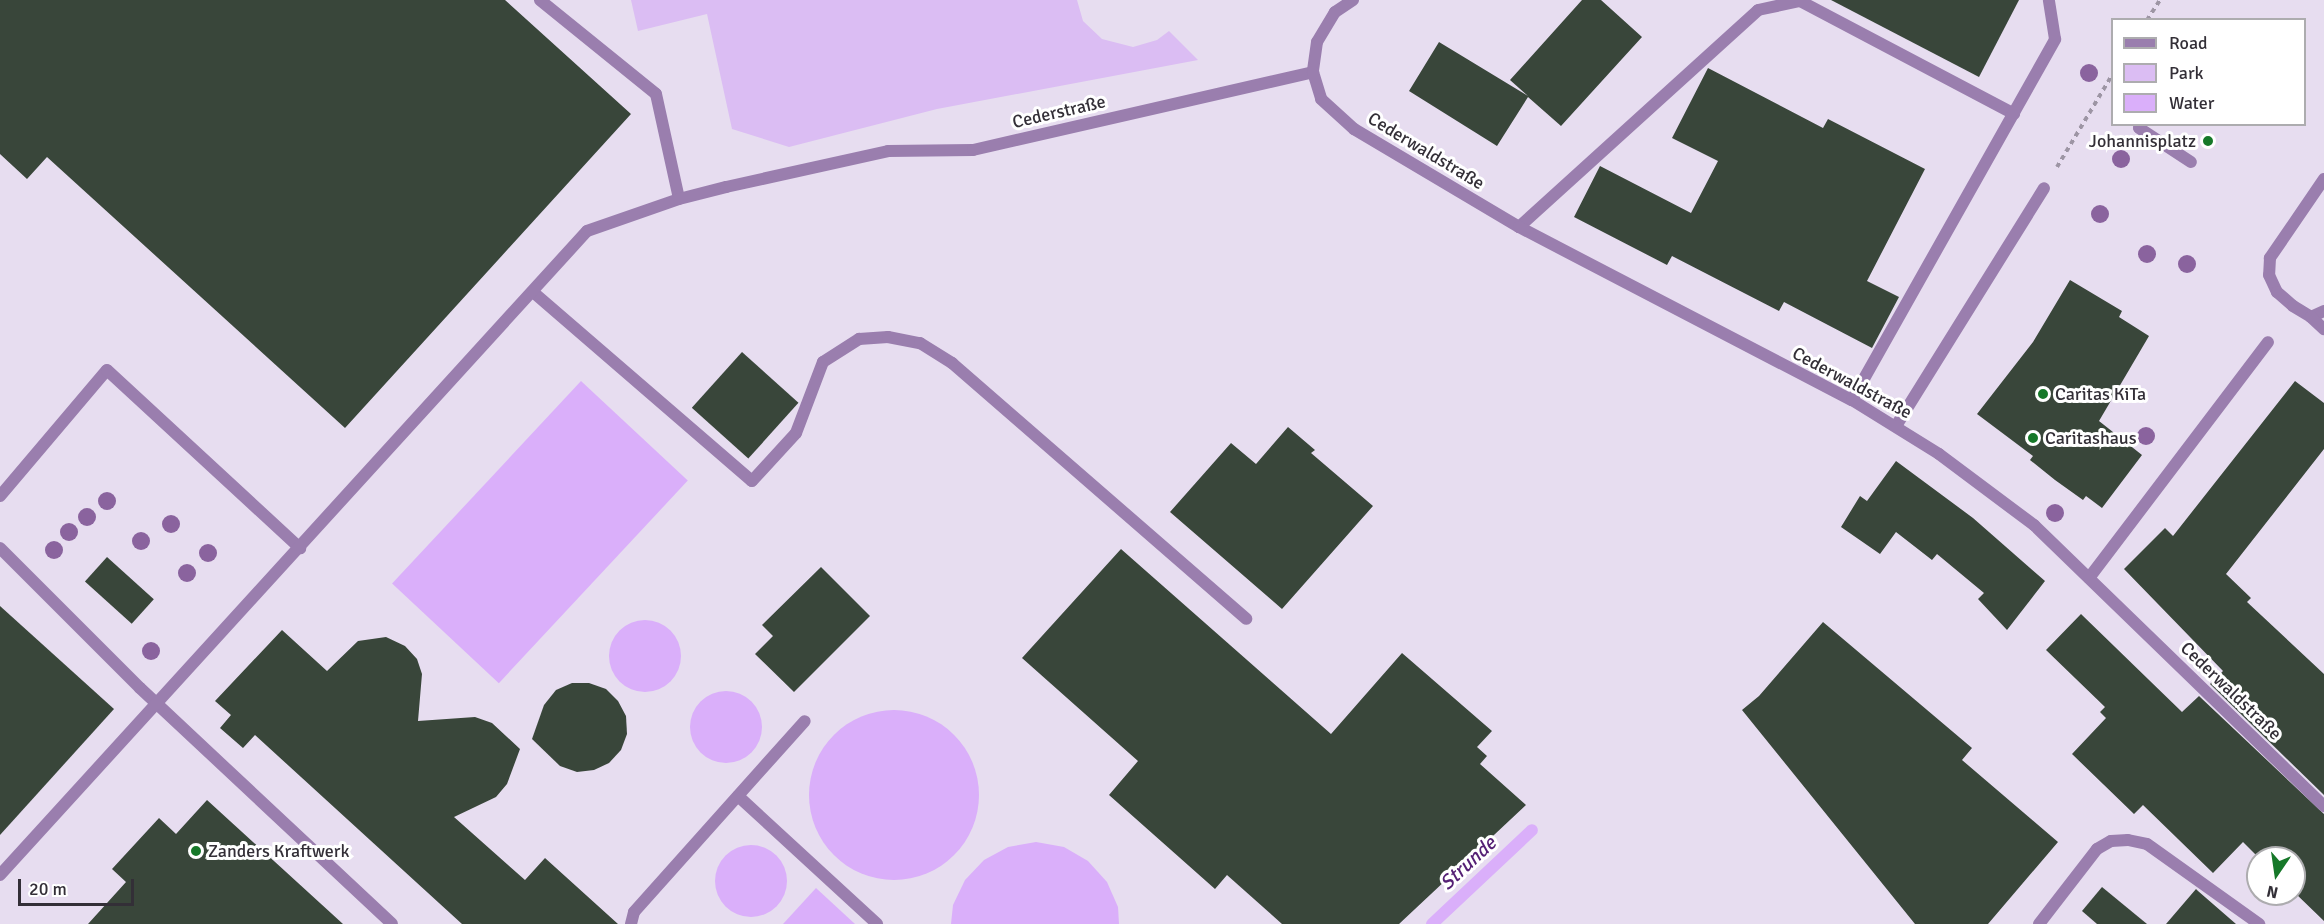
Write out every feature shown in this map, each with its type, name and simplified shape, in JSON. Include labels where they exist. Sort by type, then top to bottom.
[{"type":"street","points":[[540,0],[656,94],[679,199]]},
{"type":"street","points":[[1313,72],[1317,42],[1335,12],[1353,0]]},
{"type":"street","points":[[1852,400],[2055,39],[2049,0]]},
{"type":"street","points":[[1519,227],[1697,62],[1758,10],[1779,5],[1800,1],[2014,114]]},
{"type":"street","name":"Cederstraße","points":[[0,875],[587,231],[679,199],[888,151],[973,150],[1313,72]]},
{"type":"street","name":"Cederwaldstraße","points":[[1313,72],[1321,99],[1354,129],[1519,227],[1852,400],[1896,426],[2034,525],[2324,806]]},
{"type":"street","points":[[2140,126],[2139,128],[2191,162]]},
{"type":"street","points":[[2324,179],[2270,258],[2269,274],[2277,292],[2324,329]]},
{"type":"street","points":[[1896,426],[2044,188]]},
{"type":"street","points":[[533,292],[752,481],[795,433],[823,362],[859,339],[888,337],[920,343],[952,363],[1246,619]]},
{"type":"street","points":[[2311,317],[2324,310]]},
{"type":"street","points":[[2089,578],[2268,342]]},
{"type":"street","points":[[0,496],[107,370],[300,548]]},
{"type":"street","points":[[0,548],[156,703],[392,924]]},
{"type":"street","points":[[631,924],[634,912],[805,721]]},
{"type":"street","points":[[738,796],[878,924]]},
{"type":"street","points":[[2039,924],[2097,849],[2111,841],[2128,840],[2146,844],[2259,924]]},
{"type":"path","points":[[2148,18],[2160,0]]},
{"type":"path","points":[[2044,188],[2111,77]]},
{"type":"green space","points":[[631,0],[1077,0],[1083,21],[1102,39],[1133,47],[1157,40],[1169,31],[1198,60],[937,109],[789,147],[732,129],[707,14],[638,31]]},
{"type":"water","points":[[581,381],[688,481],[499,683],[392,584]]},
{"type":"water","points":[[645,620],[665,626],[675,636],[681,656],[675,676],[665,686],[645,692],[625,686],[615,676],[609,656],[615,636],[625,626]]},
{"type":"water","points":[[726,691],[746,697],[756,707],[762,727],[756,747],[746,757],[726,763],[706,757],[696,747],[690,727],[696,707],[706,697]]},
{"type":"water","points":[[894,710],[911,711],[927,716],[954,735],[973,762],[978,778],[978,812],[973,828],[954,855],[927,874],[911,879],[894,880],[877,879],[861,874],[834,855],[815,828],[810,812],[809,795],[810,778],[815,762],[834,735],[861,716],[877,711]]},
{"type":"water","points":[[1036,842],[1064,847],[1088,861],[1107,882],[1118,907],[1119,924],[951,924],[953,905],[965,880],[984,860],[1008,847]]},
{"type":"water","points":[[751,845],[771,851],[781,861],[787,881],[781,901],[771,911],[751,917],[731,911],[721,901],[715,881],[721,861],[731,851]]},
{"type":"water","points":[[816,888],[855,924],[783,924]]},
{"type":"building","points":[[0,0],[505,0],[631,114],[345,428],[47,157],[27,179],[0,154]]},
{"type":"building","points":[[1582,0],[1601,0],[1642,37],[1561,126],[1528,97],[1497,146],[1409,91],[1439,42],[1528,96],[1510,80]]},
{"type":"building","points":[[1831,0],[2019,0],[1979,77]]},
{"type":"building","points":[[1708,68],[1823,128],[1828,119],[1925,169],[1867,281],[1899,297],[1872,348],[1784,302],[1779,311],[1672,256],[1667,265],[1574,217],[1600,166],[1691,213],[1718,161],[1672,138]]},
{"type":"building","name":"Caritas KiTa","points":[[2070,280],[2122,311],[2119,317],[2149,336],[2099,421],[2142,455],[2102,508],[2086,496],[2083,500],[2055,480],[2030,460],[2033,456],[1977,414],[2033,342]]},
{"type":"building","points":[[742,352],[798,403],[748,459],[692,408]]},
{"type":"building","points":[[2295,381],[2324,403],[2324,449],[2226,574],[2251,598],[2247,602],[2324,674],[2324,795],[2210,684],[2223,671],[2124,569],[2165,528],[2173,536]]},
{"type":"building","points":[[1288,427],[1315,450],[1311,453],[1373,506],[1282,609],[1170,512],[1231,443],[1256,464]]},
{"type":"building","points":[[1896,461],[1973,518],[2045,581],[2007,630],[1978,599],[1984,593],[1937,554],[1932,560],[1896,532],[1880,554],[1841,527],[1860,496],[1867,501]]},
{"type":"building","points":[[1121,549],[1331,734],[1402,653],[1492,731],[1477,747],[1487,756],[1480,764],[1526,805],[1399,924],[1282,924],[1227,875],[1215,889],[1109,795],[1138,761],[1022,658]]},
{"type":"building","points":[[107,557],[154,599],[132,624],[85,582]]},
{"type":"building","points":[[821,567],[870,616],[794,692],[755,654],[773,636],[762,625]]},
{"type":"building","points":[[0,606],[114,709],[0,835]]},
{"type":"building","points":[[2081,614],[2182,712],[2199,696],[2324,814],[2324,921],[2306,904],[2306,846],[2247,846],[2243,842],[2213,873],[2143,805],[2134,814],[2072,754],[2106,718],[2100,712],[2105,707],[2046,650]]},
{"type":"building","points":[[1823,622],[1972,748],[1962,760],[2058,842],[1988,924],[1915,924],[1742,710],[1759,696]]},
{"type":"building","points":[[282,630],[327,671],[358,641],[386,637],[405,646],[417,659],[422,674],[418,721],[475,717],[492,723],[520,749],[507,784],[496,797],[454,817],[525,880],[545,858],[618,924],[462,924],[255,735],[243,748],[220,728],[231,715],[215,701]]},
{"type":"building","points":[[572,683],[589,683],[606,689],[618,701],[626,716],[627,734],[621,750],[609,763],[594,770],[577,772],[560,766],[532,739],[544,705],[556,690]]},
{"type":"building","name":"Zanders Kraftwerk","points":[[207,800],[343,924],[88,924],[126,882],[112,869],[159,818],[176,834]]},
{"type":"building","points":[[2102,887],[2147,924],[2097,924],[2082,911]]},
{"type":"building","points":[[2196,889],[2198,891],[2236,924],[2166,924]]},
{"type":"waterway","name":"Strunde","points":[[1432,924],[1532,830]]},
{"type":"place","name":"Johannisplatz","points":[[2208,141]]},
{"type":"place","name":"Caritas KiTa","points":[[2043,394]]},
{"type":"place","name":"Caritashaus","points":[[2033,438]]},
{"type":"place","name":"Zanders Kraftwerk","points":[[196,851]]}]
